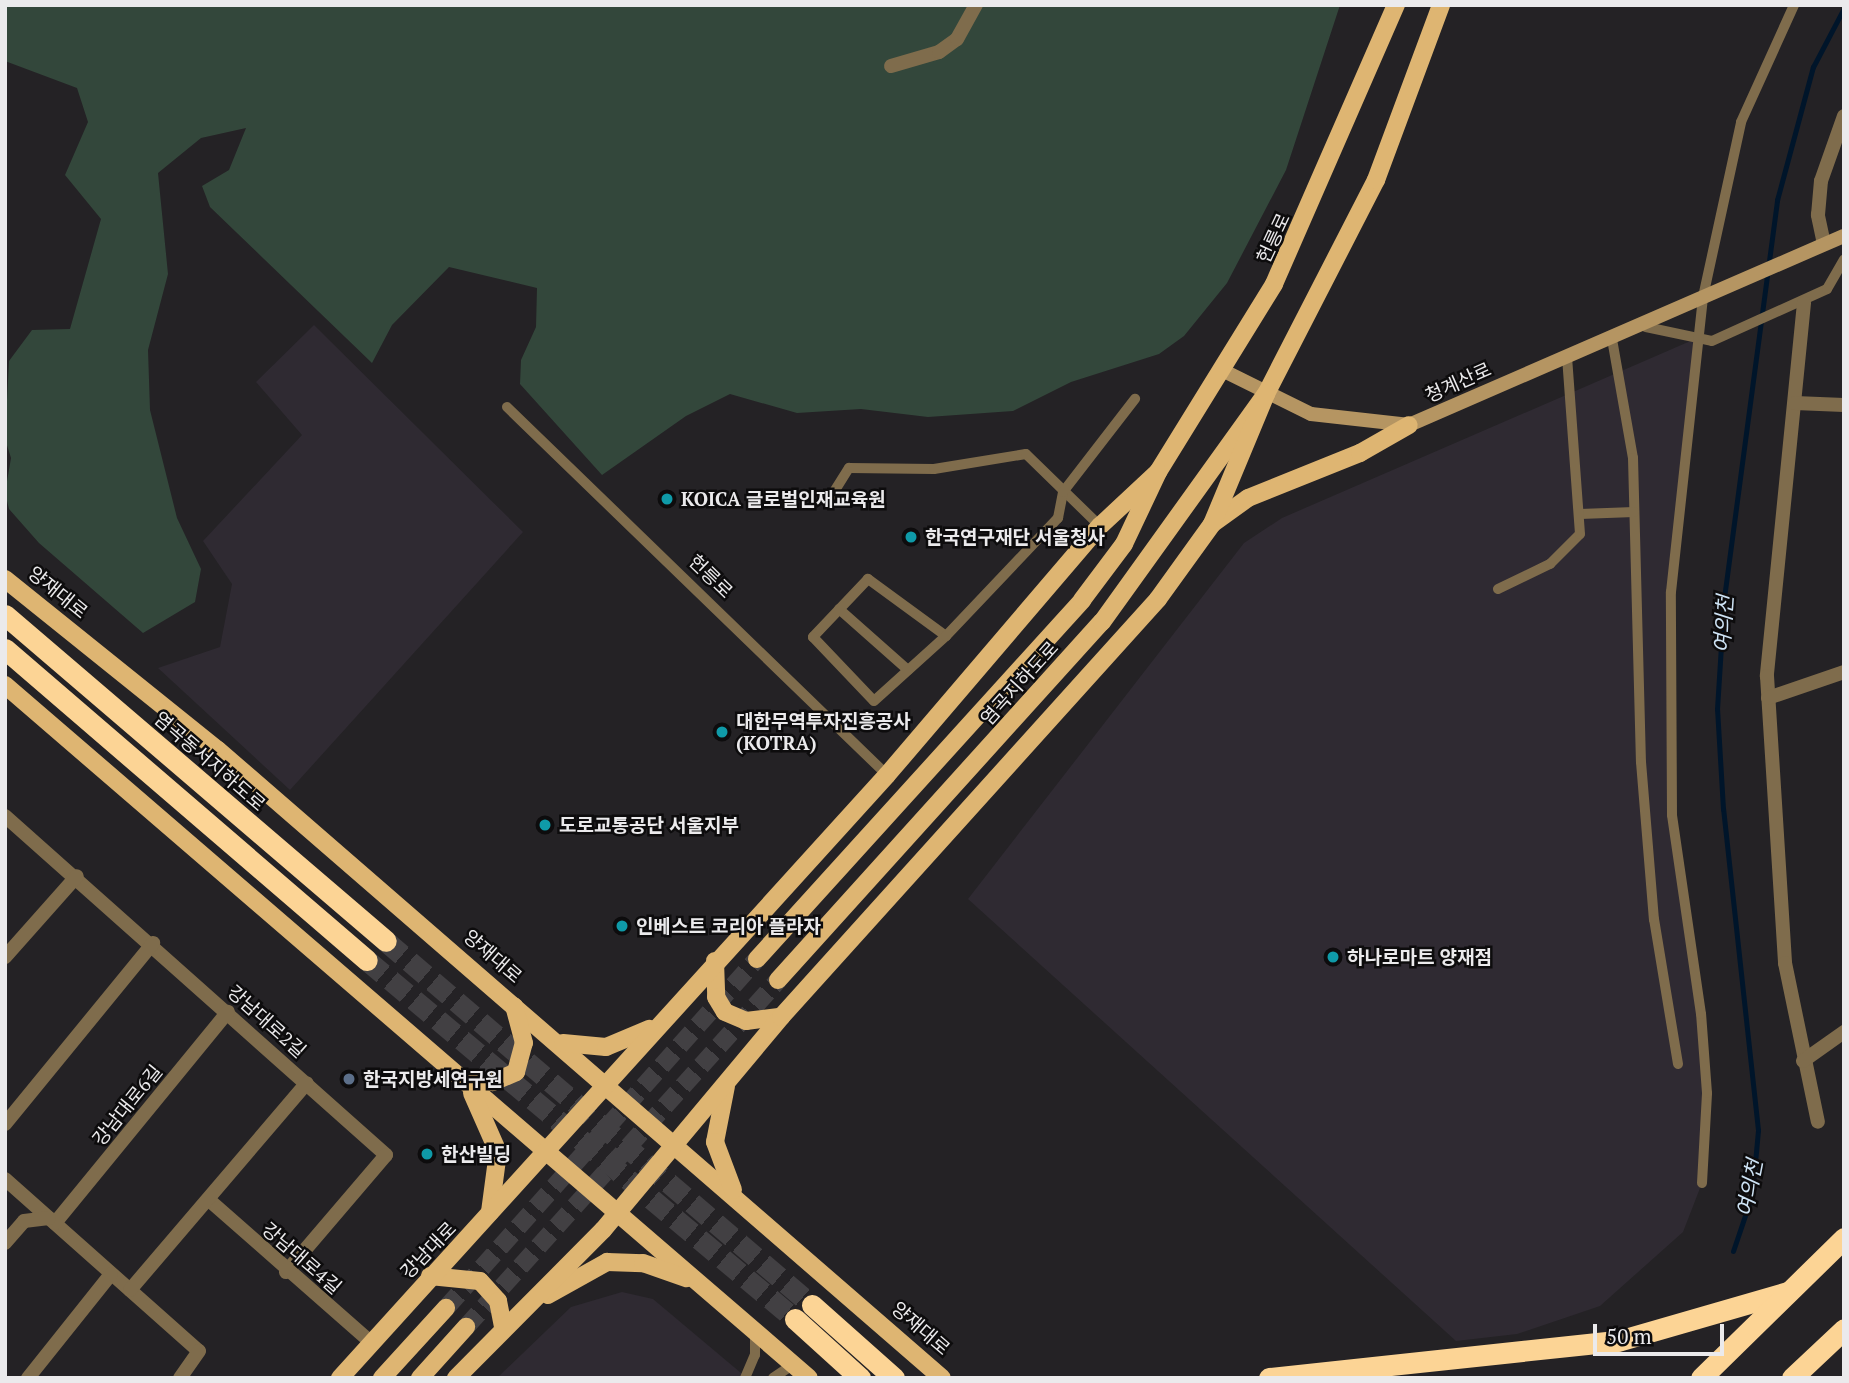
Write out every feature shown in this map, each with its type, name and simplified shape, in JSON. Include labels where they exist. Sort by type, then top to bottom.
[{"type":"highway","name":"염곡동서지하도로","points":[[5,615],[386,941]]},
{"type":"highway","points":[[5,649],[367,960]]},
{"type":"highway","points":[[1701,1378],[1844,1238]]},
{"type":"highway","points":[[1269,1378],[1618,1341],[1788,1292]]},
{"type":"highway","points":[[812,1305],[894,1378]]},
{"type":"highway","points":[[795,1319],[860,1378]]},
{"type":"highway","points":[[1792,1378],[1844,1328]]},
{"type":"main road","name":"헌릉로","points":[[1158,472],[1224,371],[1323,181],[1396,5]]},
{"type":"main road","points":[[456,1378],[503,1326],[617,1213],[781,1017],[1100,669],[1212,524],[1266,394],[1376,180],[1441,5]]},
{"type":"main road","name":"청계산로","points":[[1224,371],[1311,414],[1409,425],[1567,355],[1646,327],[1727,285],[1844,236]]},
{"type":"main road","name":"염곡지하도로","points":[[778,980],[1102,622],[1266,394]]},
{"type":"main road","points":[[1212,524],[1248,498],[1360,453],[1409,425]]},
{"type":"main road","name":"염곡지하도로","points":[[757,959],[1082,600],[1124,544],[1158,472]]},
{"type":"main road","name":"강남대로","points":[[340,1378],[429,1276],[488,1218],[715,961],[887,775],[1100,526],[1158,472]]},
{"type":"main road","name":"양재대로","points":[[5,579],[218,750],[559,1042],[942,1378]]},
{"type":"main road","points":[[5,685],[809,1378]]},
{"type":"main road","points":[[715,961],[715,990],[725,1012],[746,1021],[781,1017]]},
{"type":"main road","points":[[463,1078],[501,1080],[521,1065],[522,1031],[512,1002]]},
{"type":"main road","points":[[559,1042],[615,1046],[668,1014]]},
{"type":"main road","points":[[732,1074],[715,1142],[740,1202]]},
{"type":"main road","points":[[463,1078],[498,1152],[498,1186],[488,1218]]},
{"type":"main road","points":[[503,1326],[588,1268],[614,1261],[686,1278],[725,1307]]},
{"type":"main road","points":[[429,1276],[480,1281],[498,1301],[503,1326]]},
{"type":"main road","points":[[382,1378],[446,1308]]},
{"type":"main road","points":[[421,1378],[466,1327]]},
{"type":"street","points":[[891,66],[939,52],[957,39],[976,5]]},
{"type":"street","points":[[1824,244],[1818,215],[1821,181],[1844,116]]},
{"type":"street","points":[[1804,303],[1796,403],[1768,634],[1769,698],[1785,963],[1803,1061],[1818,1122]]},
{"type":"street","points":[[1796,403],[1844,405]]},
{"type":"street","points":[[1769,698],[1844,672]]},
{"type":"street","name":"강남대로2길","points":[[5,816],[153,943],[386,1155],[286,1272]]},
{"type":"street","points":[[5,957],[77,876]]},
{"type":"street","points":[[5,1124],[153,943]]},
{"type":"street","name":"강남대로6길","points":[[52,1220],[229,1012]]},
{"type":"street","points":[[1803,1061],[1844,1032]]},
{"type":"street","points":[[130,1290],[307,1083]]},
{"type":"street","points":[[5,1178],[199,1352],[180,1378]]},
{"type":"street","name":"강남대로4길","points":[[209,1200],[286,1272],[372,1343]]},
{"type":"street","points":[[5,1243],[24,1221],[52,1220]]},
{"type":"street","points":[[28,1378],[111,1274]]},
{"type":"lane","points":[[1702,1183],[1707,1093],[1672,815],[1668,693],[1671,592],[1707,342],[1703,297],[1741,122],[1794,5]]},
{"type":"lane","points":[[1646,327],[1707,342],[1804,303],[1827,289],[1844,259]]},
{"type":"lane","points":[[1612,339],[1633,458],[1650,864],[1678,1064]]},
{"type":"lane","points":[[1498,589],[1550,564],[1580,534],[1567,355]]},
{"type":"lane","points":[[946,636],[868,579],[813,637],[874,701],[946,636],[1058,518],[1063,492],[1135,399]]},
{"type":"lane","name":"헌릉로","points":[[507,407],[887,775]]},
{"type":"lane","points":[[832,495],[849,468],[934,469],[1026,454],[1100,526]]},
{"type":"lane","points":[[1580,514],[1634,513]]},
{"type":"lane","points":[[839,609],[908,670]]},
{"type":"lane","points":[[745,1378],[755,1355],[755,1332]]},
{"type":"lane","points":[[773,1378],[794,1364]]},
{"type":"shaded area","points":[[314,325],[523,532],[290,790],[158,668],[220,647],[232,584],[203,541],[302,435],[256,382]]},
{"type":"shaded area","name":"하나로마트 양재점","points":[[1702,336],[1671,592],[1672,815],[1707,1093],[1702,1183],[1683,1232],[1600,1306],[1517,1334],[1456,1341],[968,899],[1244,543],[1282,518]]},
{"type":"shaded area","points":[[622,1292],[653,1299],[747,1378],[497,1378],[571,1307]]},
{"type":"green space","points":[[5,5],[1340,5],[1286,170],[1227,283],[1184,336],[1159,354],[1071,382],[1013,411],[928,417],[861,409],[797,413],[730,394],[686,416],[602,475],[520,384],[521,360],[536,327],[537,288],[449,267],[392,325],[372,363],[210,207],[202,186],[229,170],[246,128],[201,138],[158,173],[168,274],[148,350],[150,410],[177,518],[201,569],[195,602],[143,633],[39,543],[9,509],[5,493],[11,458],[5,439],[9,361],[32,330],[70,329],[101,219],[65,175],[88,122],[77,88],[5,61]]},
{"type":"waterway","name":"여의천","points":[[1733,1251],[1752,1195],[1758,1130],[1723,809],[1717,709],[1724,598],[1777,200],[1813,67],[1844,8]]},
{"type":"tunnel","points":[[386,941],[812,1305]]},
{"type":"tunnel","points":[[446,1308],[757,959]]},
{"type":"tunnel","points":[[367,960],[795,1319]]},
{"type":"tunnel","points":[[466,1327],[778,980]]},
{"type":"place","name":"KOICA 글로벌인재교육원","points":[[667,499]]},
{"type":"place","name":"한국연구재단 서울청사","points":[[911,537]]},
{"type":"place","name":"대한무역투자진흥공사 (KOTRA)","points":[[722,732]]},
{"type":"place","name":"도로교통공단 서울지부","points":[[545,825]]},
{"type":"place","name":"인베스트 코리아 플라자","points":[[622,926]]},
{"type":"place","name":"하나로마트 양재점","points":[[1333,957]]},
{"type":"place","name":"한국지방세연구원","points":[[349,1079]]},
{"type":"place","name":"한산빌딩","points":[[427,1154]]}]
